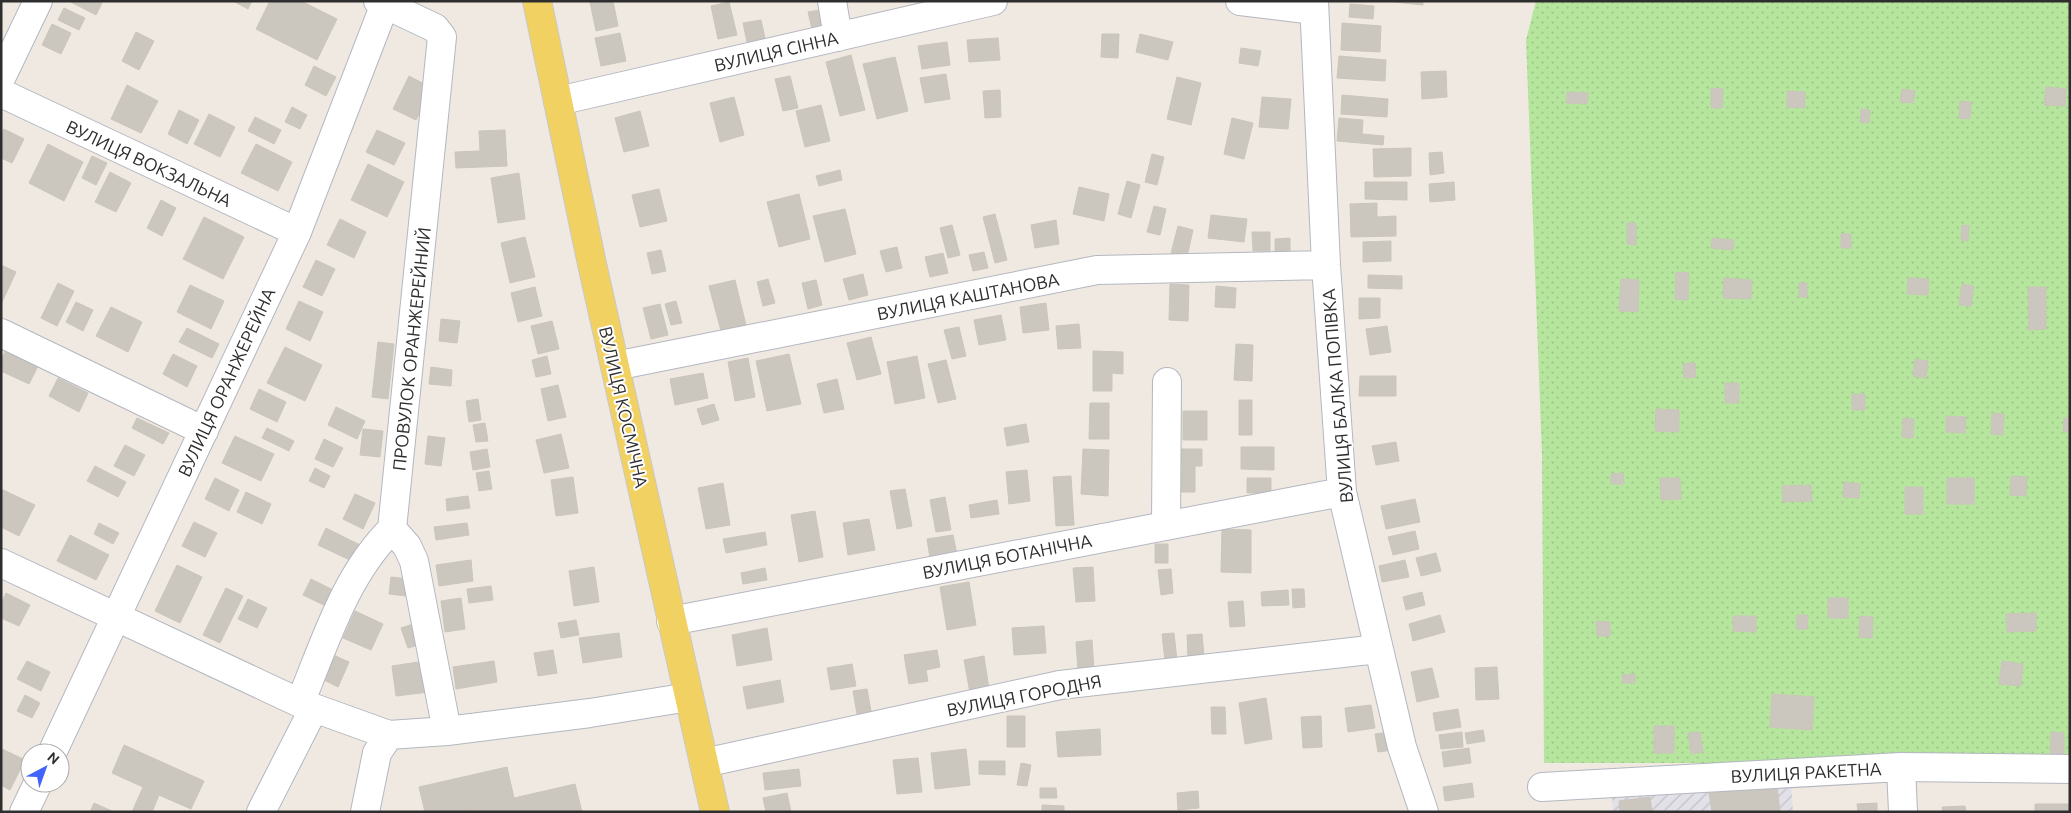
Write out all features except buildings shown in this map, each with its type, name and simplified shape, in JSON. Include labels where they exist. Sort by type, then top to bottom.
[{"type":"main road","name":"ВУЛИЦЯ КОСМІЧНА","points":[[536,1],[714,812]]},
{"type":"street","points":[[1,78],[38,1]]},
{"type":"street","points":[[832,1],[838,37]]},
{"type":"street","name":"ВУЛИЦЯ СІННА","points":[[558,101],[994,1]]},
{"type":"street","points":[[1240,1],[1314,6]]},
{"type":"street","name":"ВУЛИЦЯ ОРАНЖЕРЕЙНА","points":[[57,743],[297,232],[381,3]]},
{"type":"street","name":"ПРОВУЛОК ОРАНЖЕРЕЙНИЙ","points":[[381,3],[435,28],[442,37],[392,529]]},
{"type":"street","name":"ВУЛИЦЯ БАЛКА ПОПІВКА","points":[[1314,6],[1326,265],[1342,492],[1402,747],[1424,812]]},
{"type":"street","name":"ВУЛИЦЯ ВОКЗАЛЬНА","points":[[1,93],[297,232]]},
{"type":"street","name":"ВУЛИЦЯ КАШТАНОВА","points":[[615,366],[1097,270],[1326,265]]},
{"type":"street","points":[[1,333],[204,430]]},
{"type":"street","points":[[1166,526],[1167,382]]},
{"type":"street","name":"ВУЛИЦЯ БОТАНІЧНА","points":[[671,621],[1342,492]]},
{"type":"street","points":[[261,812],[307,706],[348,587],[365,560],[392,529],[407,546],[414,561],[447,731]]},
{"type":"street","points":[[1,563],[307,706],[389,735],[447,731],[590,713],[690,697]]},
{"type":"street","name":"ВУЛИЦЯ ГОРОДНЯ","points":[[704,762],[1060,685],[1378,649]]},
{"type":"street","points":[[365,812],[377,753],[389,735]]},
{"type":"street","points":[[1901,768],[1903,812]]},
{"type":"street","name":"ВУЛИЦЯ РАКЕТНА","points":[[1542,787],[1901,768],[2070,769]]},
{"type":"street","points":[[24,812],[33,793]]},
{"type":"street","points":[[1,808],[9,812]]},
{"type":"shaded area","points":[[1791,779],[1793,812],[1613,812],[1612,796]]},
{"type":"green space","points":[[1536,1],[2070,1],[2070,760],[1901,763],[1544,763],[1542,454],[1526,40]]}]
